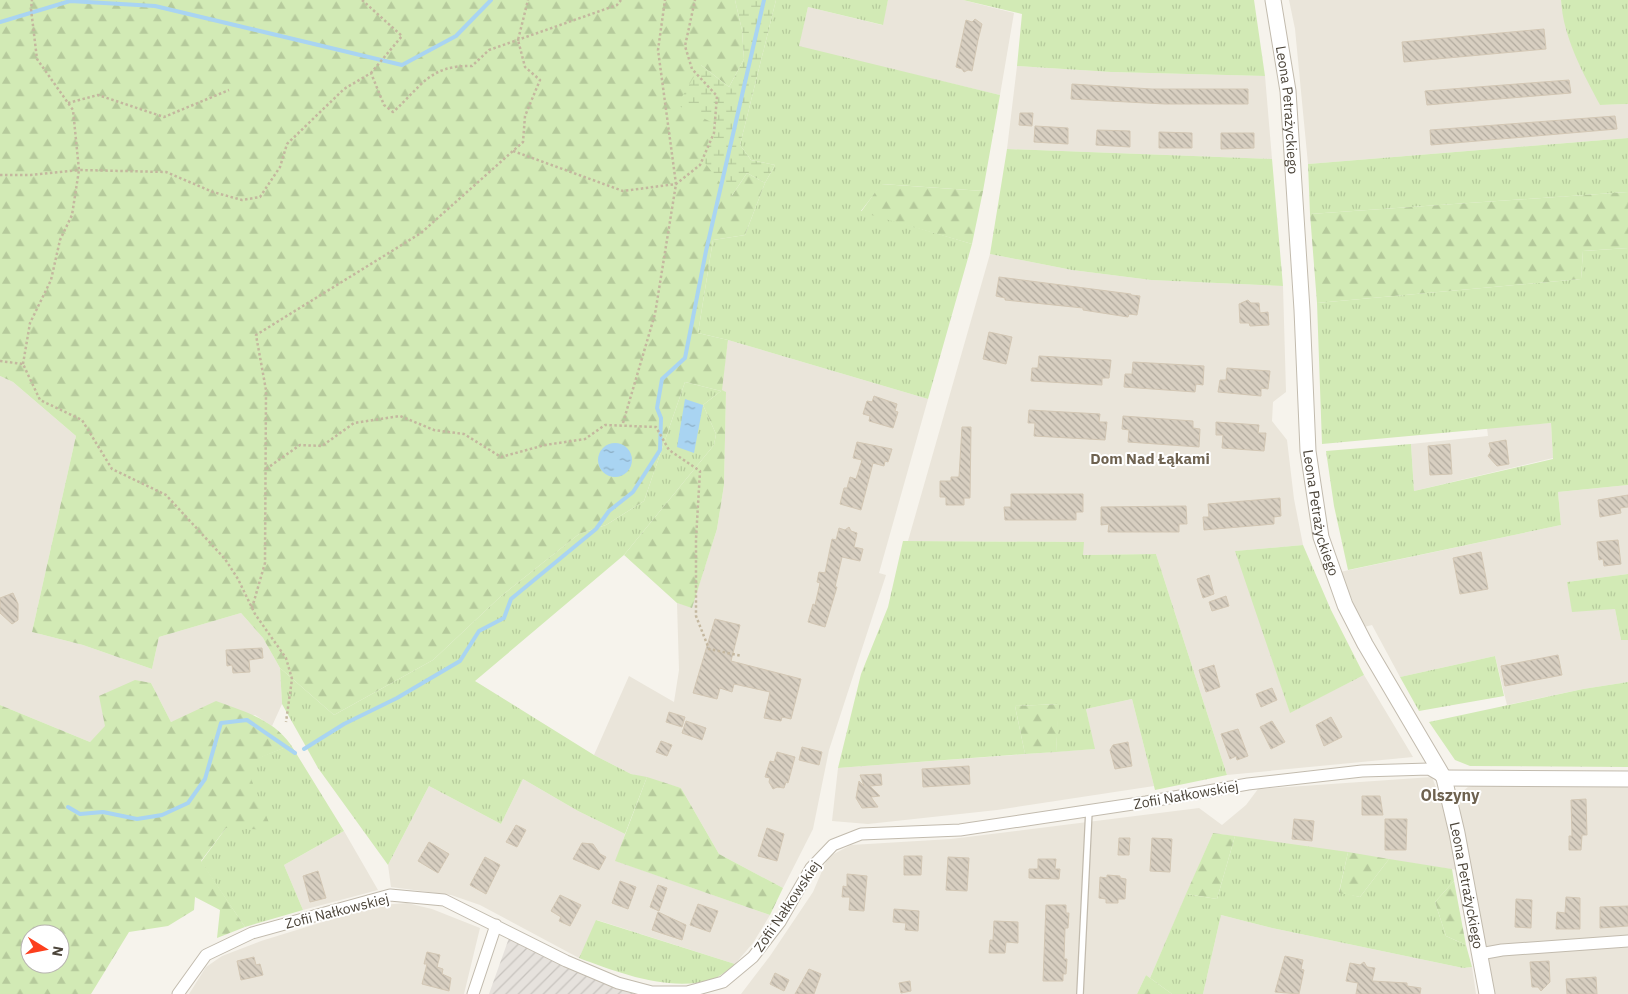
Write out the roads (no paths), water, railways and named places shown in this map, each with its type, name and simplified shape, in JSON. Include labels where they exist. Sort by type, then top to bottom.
[{"type":"street","name":"Leona Petrażyckiego","points":[[1272,0],[1288,91],[1302,310],[1308,451],[1321,537],[1345,605],[1365,644],[1444,778],[1487,994]]},
{"type":"street","name":"Zofii Nałkowskiej","points":[[178,994],[206,955],[252,933],[390,895],[444,900],[566,961],[618,983],[652,992],[687,992],[723,982],[753,957],[780,922],[811,868],[833,844],[861,834],[960,830],[1248,784],[1362,771],[1429,769],[1444,778]]},
{"type":"street","points":[[1444,778],[1628,779]]},
{"type":"street","points":[[473,994],[496,925]]},
{"type":"street","points":[[1480,954],[1502,950],[1628,941]]},
{"type":"lane","points":[[1080,994],[1089,810]]},
{"type":"water","points":[[685,399],[703,405],[694,453],[677,447]]},
{"type":"water","points":[[615,443],[622,444],[627,448],[631,453],[631,467],[627,472],[622,476],[615,477],[608,476],[603,472],[599,467],[598,460],[599,453],[603,448],[608,444]]},
{"type":"waterway","points":[[0,22],[70,1],[155,6],[402,65],[456,36],[491,0]]},
{"type":"waterway","points":[[304,749],[344,724],[397,698],[460,661],[479,631],[504,618],[511,599],[596,529],[609,511],[633,492],[660,450],[661,418],[657,408],[662,379],[685,358],[706,251],[764,0]]},
{"type":"waterway","points":[[68,807],[80,814],[103,812],[137,819],[162,815],[188,803],[205,779],[221,723],[247,720],[295,753]]},
{"type":"district","name":"Dom Nad Łąkami","points":[[1150,458]]},
{"type":"district","name":"Olszyny","points":[[1450,795]]}]
